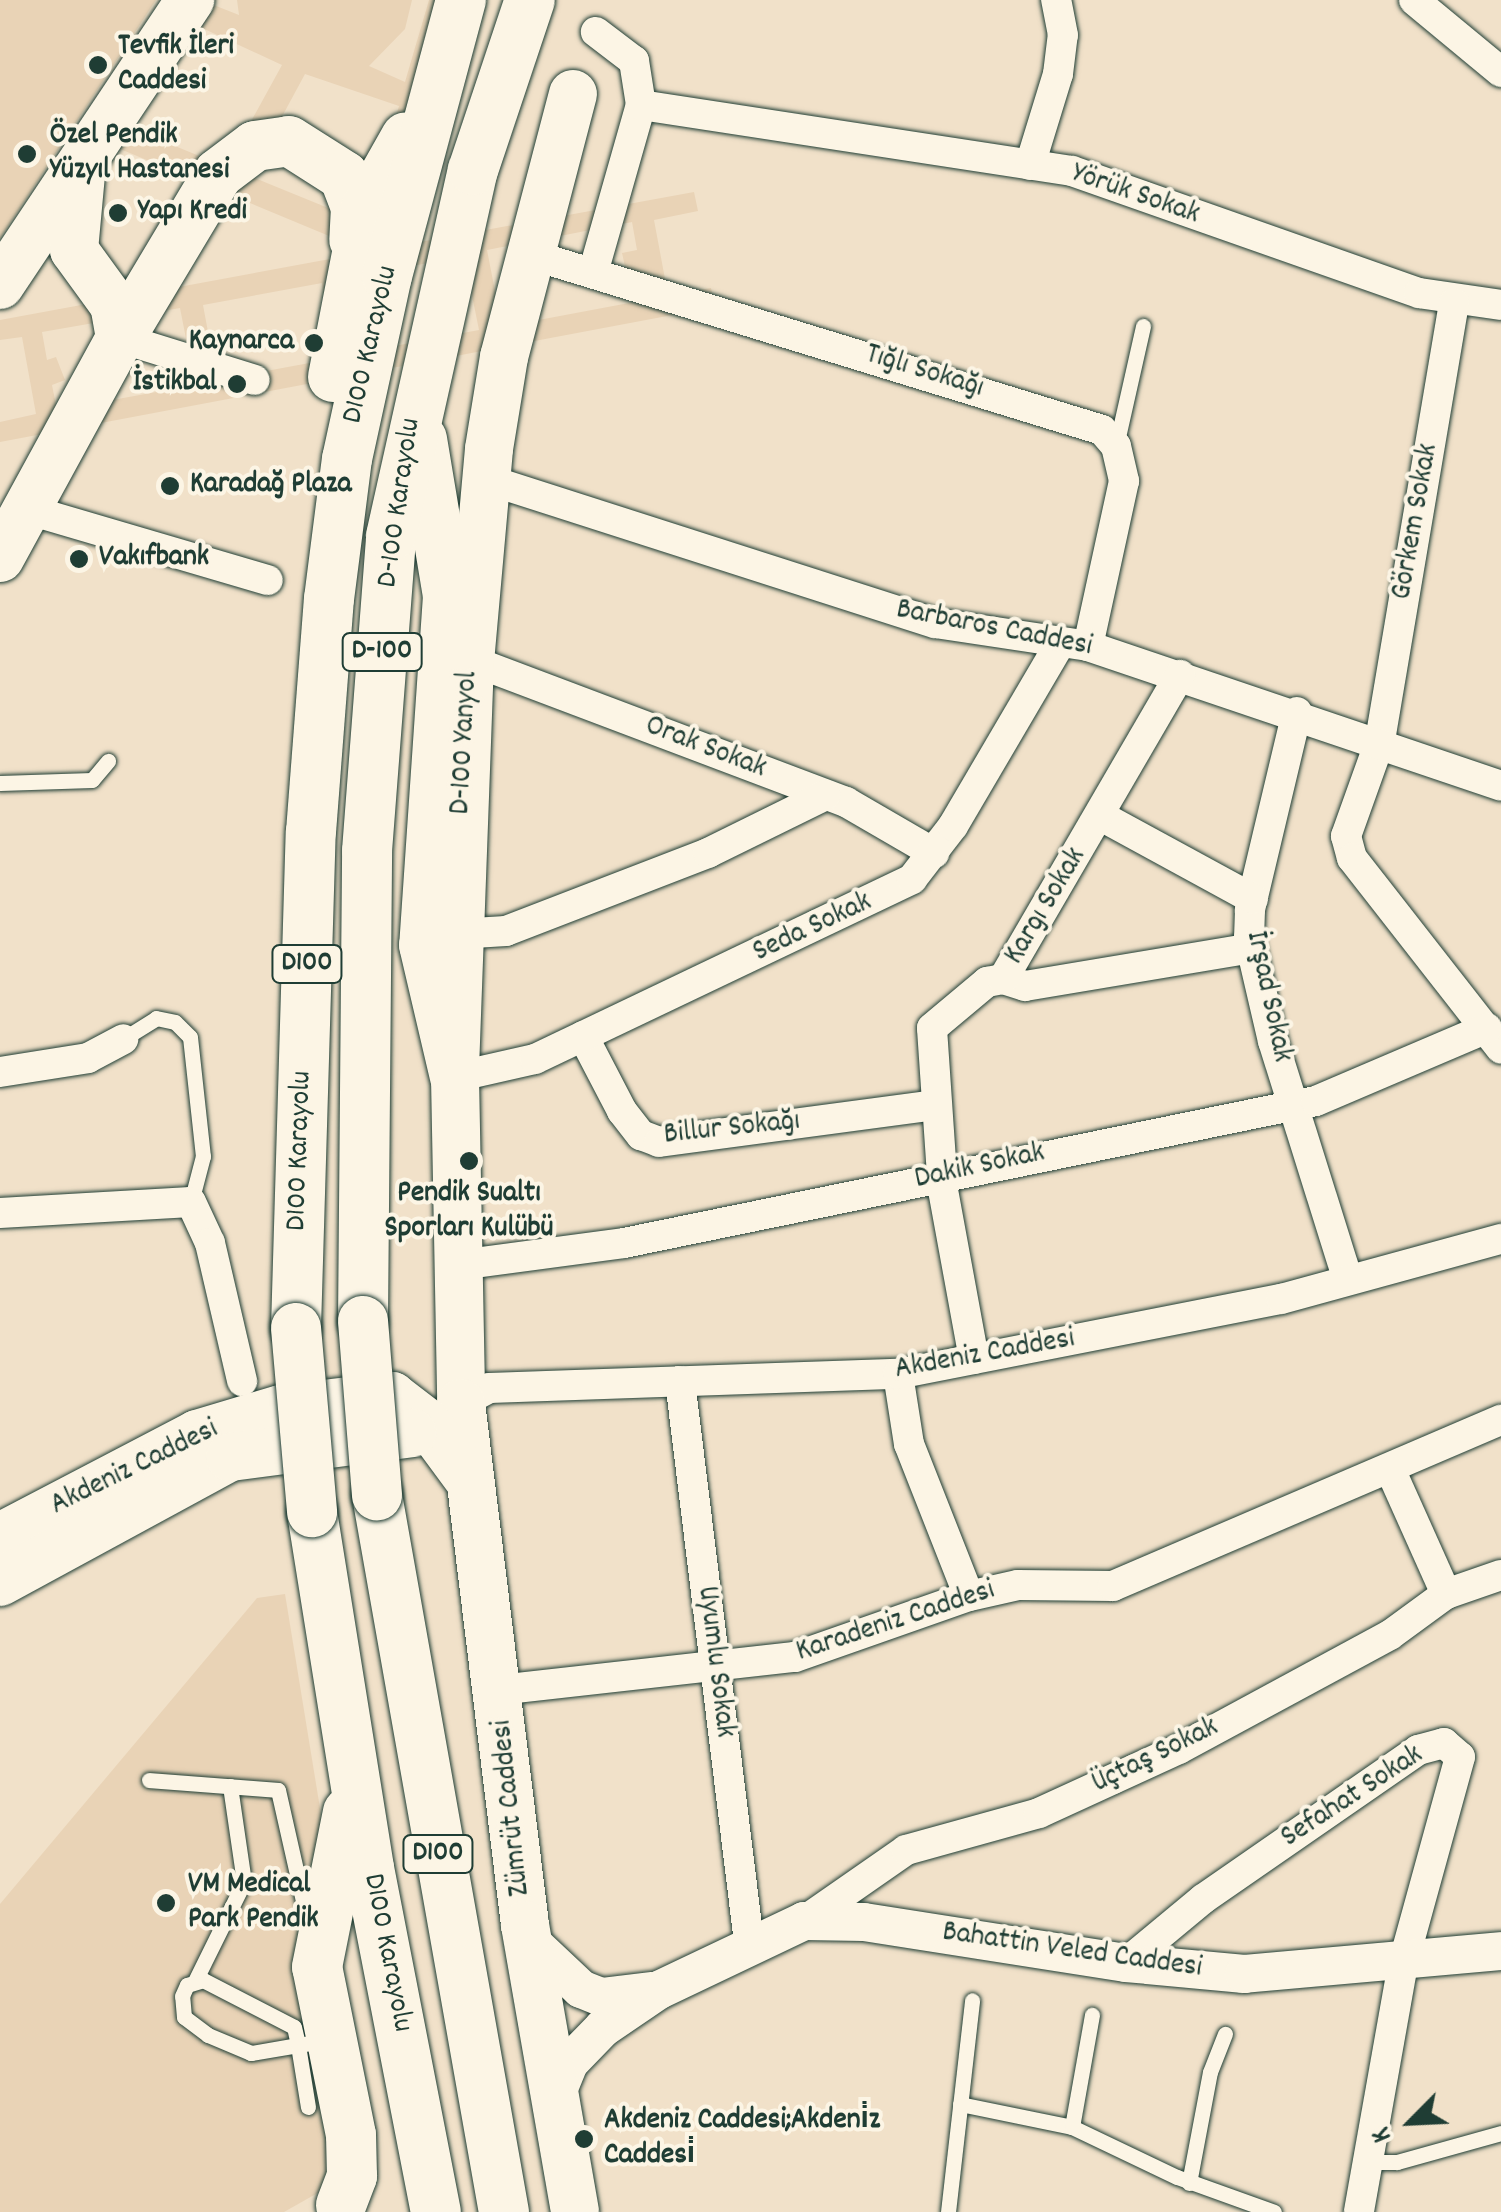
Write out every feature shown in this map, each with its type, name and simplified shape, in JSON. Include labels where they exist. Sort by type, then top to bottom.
[{"type":"highway","points":[[353,250],[382,173],[435,90],[461,0]]},
{"type":"highway","name":"D-100 Karayolu","points":[[364,1321],[367,851],[391,536],[416,402],[473,170],[530,0]]},
{"type":"highway","name":"D100 Karayolu","points":[[435,90],[347,459],[329,599],[311,832],[296,1328],[312,1512],[355,1778],[436,2212]]},
{"type":"highway","points":[[120,338],[212,184],[255,146],[289,142],[344,176],[356,206],[353,250],[321,451],[329,599]]},
{"type":"highway","points":[[416,402],[448,596],[424,945],[454,1077]]},
{"type":"highway","name":"D100","points":[[364,1321],[377,1495],[504,2212]]},
{"type":"highway","points":[[337,2210],[352,2176],[351,2135],[315,2042],[318,1967],[355,1778]]},
{"type":"highway","points":[[337,2210],[391,2161],[412,2085]]},
{"type":"main road","points":[[0,285],[190,0]]},
{"type":"main road","name":"D-100 Yanyol","points":[[444,1413],[460,1266],[454,1077],[457,934],[470,660],[486,479],[529,254],[573,94]]},
{"type":"main road","points":[[74,250],[82,164]]},
{"type":"main road","points":[[0,558],[120,338],[114,305],[74,250],[60,241],[28,240]]},
{"type":"main road","name":"Akdeniz Caddesi","points":[[0,1537],[196,1434],[243,1418],[392,1396],[444,1413],[472,1485]]},
{"type":"main road","points":[[0,1582],[230,1457],[408,1436],[444,1413]]},
{"type":"main road","name":"Zümrüt Caddesi","points":[[472,1485],[528,1939],[575,2212]]},
{"type":"street","points":[[1030,165],[1058,74],[1063,35],[1056,0]]},
{"type":"street","points":[[1414,0],[1501,72]]},
{"type":"street","points":[[593,273],[642,105],[634,61],[596,32]]},
{"type":"street","name":"Yörük Sokak","points":[[642,105],[1072,171],[1454,302],[1501,305]]},
{"type":"street","name":"Tığlı Sokağı","points":[[529,254],[1092,424],[1116,446]]},
{"type":"street","name":"Görkem Sokak","points":[[1454,302],[1380,741],[1346,836],[1352,858],[1494,1038]]},
{"type":"street","points":[[120,338],[255,380]]},
{"type":"street","points":[[1074,645],[1124,481],[1116,446]]},
{"type":"street","name":"Barbaros Caddesi","points":[[486,479],[902,614],[1074,645],[1180,675],[1297,712],[1501,786]]},
{"type":"street","points":[[26,509],[268,580]]},
{"type":"street","name":"Seda Sokak","points":[[454,1077],[535,1059],[912,880],[1074,645]]},
{"type":"street","name":"Orak Sokak","points":[[470,660],[826,794],[934,853]]},
{"type":"street","name":"Kargı Sokak","points":[[974,1359],[942,1176],[932,1028],[987,982],[1004,978],[1180,675]]},
{"type":"street","name":"İrşad Sokak","points":[[1297,712],[1253,900],[1252,948],[1291,1101],[1347,1277]]},
{"type":"street","points":[[457,934],[506,932],[708,852],[826,794]]},
{"type":"street","points":[[1101,816],[1253,900]]},
{"type":"street","points":[[1004,978],[1024,986],[1252,948]]},
{"type":"street","name":"Billur Sokağı","points":[[583,1036],[622,1111],[641,1135],[660,1142],[937,1105]]},
{"type":"street","name":"Dakik Sokak","points":[[460,1266],[624,1243],[1291,1101],[1316,1101],[1494,1038]]},
{"type":"street","points":[[0,1072],[88,1058],[123,1039]]},
{"type":"street","points":[[0,1212],[191,1202],[210,1243],[242,1382]]},
{"type":"street","name":"Akdeniz Caddesi","points":[[444,1413],[489,1388],[898,1374],[1281,1299],[1347,1277],[1501,1239]]},
{"type":"street","points":[[898,1374],[909,1444],[969,1596]]},
{"type":"street","name":"Uyumlu Sokak","points":[[680,1382],[749,1942]]},
{"type":"street","name":"Karadeniz Caddesi","points":[[499,1690],[795,1657],[969,1596],[1018,1585],[1113,1586],[1392,1471],[1501,1420]]},
{"type":"street","points":[[1392,1471],[1446,1594]]},
{"type":"street","name":"Üçtaş Sokak","points":[[804,1920],[906,1850],[1039,1812],[1179,1749],[1390,1635],[1446,1594],[1501,1575]]},
{"type":"street","name":"Sefahat Sokak","points":[[1126,1963],[1203,1898],[1418,1750],[1444,1743],[1460,1757],[1403,1964]]},
{"type":"street","name":"Bahattin Veled Caddesi","points":[[659,1990],[749,1942],[804,1920],[864,1922],[1126,1963],[1244,1974],[1403,1964],[1501,1950]]},
{"type":"street","points":[[528,1939],[559,1974],[600,1997],[659,1990]]},
{"type":"street","points":[[1359,2212],[1403,1964]]},
{"type":"street","points":[[556,2098],[583,2046],[659,1990]]},
{"type":"lane","points":[[1116,446],[1143,326]]},
{"type":"lane","points":[[0,783],[92,780],[108,761]]},
{"type":"lane","points":[[123,1039],[156,1018],[175,1022],[190,1036],[203,1156],[191,1202]]},
{"type":"lane","points":[[149,1780],[278,1790],[318,1967]]},
{"type":"lane","points":[[230,1786],[244,1882],[180,2005],[184,2017],[208,2035],[250,2053],[315,2042]]},
{"type":"lane","points":[[196,1979],[294,2027],[315,2042]]},
{"type":"lane","points":[[948,2212],[972,2000]]},
{"type":"lane","points":[[1072,2127],[1092,2015]]},
{"type":"lane","points":[[1189,2183],[1210,2072],[1225,2034]]},
{"type":"lane","points":[[308,2107],[315,2042]]},
{"type":"lane","points":[[960,2104],[1072,2127],[1189,2183],[1274,2212]]},
{"type":"lane","points":[[1369,2162],[1397,2162],[1501,2133]]},
{"type":"shaded area","name":"Özel Pendik Yüzyıl Hastanesi","points":[[0,0],[156,0],[0,238]]},
{"type":"shaded area","points":[[172,0],[201,0],[239,15],[237,0],[412,0],[405,29],[369,66],[405,82],[429,0],[452,0],[382,249],[694,192],[698,211],[654,220],[668,295],[711,288],[715,307],[0,442],[0,422],[36,414],[22,337],[0,340],[0,320],[357,254],[358,248],[113,146],[53,246],[35,236]],"holes":[[[185,20],[282,65],[226,167],[124,125]],[[305,74],[399,106],[365,223],[250,176]],[[632,222],[637,250],[622,253],[627,276],[641,274],[645,300],[502,327],[487,250]],[[464,256],[479,330],[368,351],[362,328],[372,326],[367,301],[376,273]],[[322,283],[331,359],[217,380],[203,305]],[[180,308],[190,359],[174,370],[182,379],[193,376],[195,385],[57,410],[52,385],[65,380],[56,357],[47,360],[42,332]]]},
{"type":"shaded area","name":"VM Medical Park Pendik","points":[[285,1594],[327,1851],[362,2168],[284,2212],[0,2212],[0,1904],[257,1598]]},
{"type":"place","name":"Tevfik İleri Caddesi","points":[[98,65]]},
{"type":"place","name":"Özel Pendik Yüzyıl Hastanesi","points":[[27,154]]},
{"type":"place","name":"Yapı Kredi","points":[[118,213]]},
{"type":"place","name":"Kaynarca","points":[[314,343]]},
{"type":"place","name":"İstikbal","points":[[237,384]]},
{"type":"place","name":"Karadağ Plaza","points":[[170,486]]},
{"type":"place","name":"Vakıfbank","points":[[79,559]]},
{"type":"place","name":"Pendik Sualtı Sporları Kulübü","points":[[469,1161]]},
{"type":"place","name":"VM Medical Park Pendik","points":[[166,1903]]},
{"type":"place","name":"Akdeniz Caddesi;Akdeni̇z Caddesi̇","points":[[584,2139]]}]
